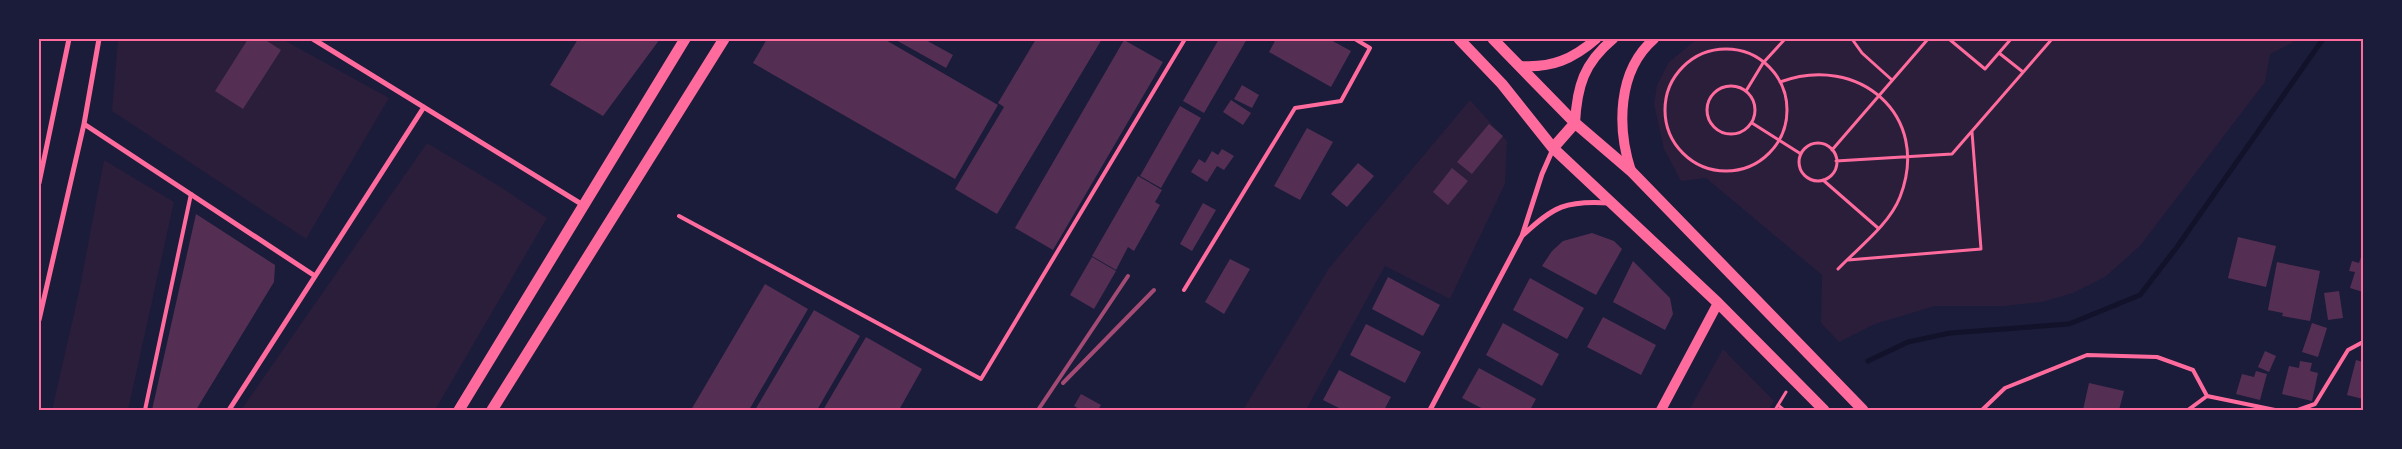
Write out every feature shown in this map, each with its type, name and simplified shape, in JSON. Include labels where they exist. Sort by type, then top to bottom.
[{"type":"main road","points":[[459,410],[685,39]]},
{"type":"main road","points":[[492,410],[724,39]]},
{"type":"main road","points":[[1459,39],[1502,84],[1554,148],[1718,303],[1824,410]]},
{"type":"main road","points":[[1493,39],[1575,123],[1631,171],[1863,410]]},
{"type":"main road","points":[[1521,66],[1539,68],[1556,64],[1572,57],[1596,39]]},
{"type":"main road","points":[[1554,148],[1575,123],[1578,89],[1584,73],[1613,39]]},
{"type":"main road","points":[[1631,171],[1624,149],[1621,126],[1622,104],[1628,82],[1637,61],[1654,39]]},
{"type":"main road","points":[[1661,410],[1718,303]]},
{"type":"street","points":[[39,183],[69,39]]},
{"type":"street","points":[[39,320],[84,124],[99,39]]},
{"type":"street","points":[[313,39],[584,205]]},
{"type":"street","points":[[229,410],[424,108]]},
{"type":"street","points":[[84,124],[315,276]]},
{"type":"street","points":[[1430,410],[1522,236],[1542,174],[1554,148]]},
{"type":"street","points":[[1522,236],[1544,216],[1564,206],[1582,202],[1615,204]]},
{"type":"lane","points":[[680,216],[981,379],[1185,39]]},
{"type":"lane","points":[[1184,290],[1294,108],[1340,101],[1370,48],[1355,39]]},
{"type":"lane","points":[[145,410],[190,194]]},
{"type":"lane","points":[[2298,410],[2315,404],[2348,350],[2363,342]]},
{"type":"lane","points":[[1982,410],[2004,388],[2086,355],[2158,357],[2192,370],[2207,396]]},
{"type":"lane","points":[[2188,410],[2207,396],[2275,410]]},
{"type":"path","points":[[1746,91],[1763,63],[1785,39]]},
{"type":"path","points":[[1852,39],[1862,53],[1892,80]]},
{"type":"path","points":[[1832,150],[1928,39]]},
{"type":"path","points":[[1949,39],[1985,69],[2011,39]]},
{"type":"path","points":[[1836,161],[1952,154],[2052,39]]},
{"type":"path","points":[[1715,50],[1745,53],[1763,63],[1780,82],[1785,96],[1787,112],[1785,127],[1771,152],[1755,163],[1737,170],[1724,171],[1699,165],[1688,158],[1675,144],[1667,126],[1666,101],[1669,88],[1676,75],[1700,55],[1715,50]]},
{"type":"path","points":[[2000,53],[2023,72]]},
{"type":"path","points":[[1780,82],[1799,75],[1836,76],[1856,81],[1880,94],[1896,116],[1905,138],[1907,157],[1906,180],[1900,199],[1891,215],[1838,268]]},
{"type":"path","points":[[1730,86],[1746,91],[1755,104],[1756,112],[1752,123],[1743,132],[1727,134],[1714,127],[1707,113],[1710,98],[1722,88],[1730,86]]},
{"type":"path","points":[[1752,123],[1801,154]]},
{"type":"path","points":[[1847,260],[1981,248],[1972,131]]},
{"type":"path","points":[[1815,143],[1827,146],[1832,150],[1836,161],[1833,173],[1823,180],[1811,180],[1801,172],[1799,166],[1801,154],[1809,145],[1815,143]]},
{"type":"path","points":[[1823,180],[1878,228]]},
{"type":"path","points":[[1775,410],[1794,380]]},
{"type":"path","points":[[1778,405],[1784,410]]},
{"type":"shaded area","points":[[118,39],[282,39],[389,98],[306,239],[112,111]]},
{"type":"shaded area","points":[[1697,39],[2294,39],[2292,43],[2270,54],[2265,82],[2140,246],[2105,277],[2073,293],[2042,302],[2005,306],[1935,306],[1875,324],[1839,342],[1821,323],[1822,275],[1706,178],[1681,181],[1664,149],[1654,104],[1657,85],[1669,62]]},
{"type":"shaded area","points":[[1470,100],[1507,141],[1505,184],[1450,299],[1385,266],[1306,410],[1243,410],[1329,268]]},
{"type":"shaded area","points":[[427,143],[496,184],[547,218],[435,410],[241,410]]},
{"type":"shaded area","points":[[104,160],[174,202],[128,410],[52,410],[79,292]]},
{"type":"shaded area","points":[[1723,349],[1774,401],[1768,410],[1689,410]]},
{"type":"building","points":[[248,39],[264,39],[281,50],[243,109],[215,91]]},
{"type":"building","points":[[578,39],[660,39],[603,116],[550,85]]},
{"type":"building","points":[[767,39],[884,39],[998,105],[955,179],[753,63]]},
{"type":"building","points":[[894,39],[924,39],[953,55],[946,68]]},
{"type":"building","points":[[1036,39],[1102,39],[997,214],[955,189],[1004,107],[998,103]]},
{"type":"building","points":[[1219,39],[1247,39],[1204,113],[1183,101]]},
{"type":"building","points":[[1276,39],[1329,39],[1351,51],[1331,87],[1269,52]]},
{"type":"building","points":[[1124,40],[1163,62],[1053,250],[1015,228]]},
{"type":"building","points":[[1242,85],[1259,95],[1252,108],[1234,99]]},
{"type":"building","points":[[1231,100],[1251,113],[1243,125],[1223,112]]},
{"type":"building","points":[[1180,106],[1201,118],[1161,188],[1140,176]]},
{"type":"building","points":[[1489,124],[1503,136],[1472,174],[1457,162]]},
{"type":"building","points":[[1307,128],[1333,142],[1300,200],[1274,186]]},
{"type":"building","points":[[1222,149],[1234,156],[1224,170],[1217,166],[1207,182],[1191,172],[1199,159],[1205,163],[1212,151],[1218,155]]},
{"type":"building","points":[[1358,163],[1374,176],[1347,207],[1331,194]]},
{"type":"building","points":[[1452,168],[1468,181],[1448,205],[1433,192]]},
{"type":"building","points":[[1138,176],[1162,190],[1155,202],[1160,205],[1134,251],[1128,247],[1116,270],[1092,256]]},
{"type":"building","points":[[1203,203],[1216,210],[1192,251],[1180,244]]},
{"type":"building","points":[[196,214],[275,265],[274,282],[196,410],[152,410]]},
{"type":"building","points":[[1592,233],[1614,241],[1622,249],[1596,295],[1542,266],[1552,251],[1563,241]]},
{"type":"building","points":[[2238,237],[2276,246],[2266,287],[2228,278]]},
{"type":"building","points":[[2363,251],[2363,292],[2350,288],[2355,272],[2349,271],[2352,261],[2359,263]]},
{"type":"building","points":[[1092,257],[1116,271],[1094,309],[1070,295]]},
{"type":"building","points":[[1230,259],[1250,269],[1224,314],[1205,302]]},
{"type":"building","points":[[1633,261],[1670,298],[1673,314],[1665,330],[1613,302]]},
{"type":"building","points":[[2277,262],[2320,271],[2310,321],[2282,316],[2283,313],[2268,310]]},
{"type":"building","points":[[1388,277],[1440,305],[1423,336],[1372,309]]},
{"type":"building","points":[[1530,278],[1584,308],[1567,339],[1513,310]]},
{"type":"building","points":[[765,284],[808,309],[749,410],[691,410]]},
{"type":"building","points":[[2339,291],[2343,318],[2328,320],[2324,293]]},
{"type":"building","points":[[814,310],[860,336],[817,410],[755,410]]},
{"type":"building","points":[[1603,317],[1656,345],[1641,375],[1587,347]]},
{"type":"building","points":[[1503,323],[1559,354],[1542,386],[1486,355]]},
{"type":"building","points":[[2312,323],[2327,328],[2318,357],[2302,352]]},
{"type":"building","points":[[1366,324],[1421,352],[1405,383],[1350,355]]},
{"type":"building","points":[[866,337],[922,369],[899,410],[823,410]]},
{"type":"building","points":[[2265,351],[2276,356],[2269,372],[2258,367]]},
{"type":"building","points":[[2356,360],[2363,362],[2363,399],[2347,395]]},
{"type":"building","points":[[2300,361],[2312,363],[2310,371],[2318,373],[2312,401],[2282,394],[2289,366],[2299,368]]},
{"type":"building","points":[[1479,368],[1536,399],[1530,410],[1485,410],[1462,398]]},
{"type":"building","points":[[1339,370],[1391,397],[1384,410],[1343,410],[1323,400]]},
{"type":"building","points":[[2256,371],[2267,374],[2260,400],[2236,394],[2242,374],[2254,377]]},
{"type":"building","points":[[2089,383],[2124,391],[2119,410],[2083,410]]},
{"type":"building","points":[[1081,394],[1101,405],[1098,410],[1081,410],[1074,406]]},
{"type":"waterway","points":[[1868,361],[1908,342],[1950,333],[2069,324],[2140,295],[2177,247],[2323,39]]},
{"type":"railway","points":[[1038,410],[1128,276]]},
{"type":"railway","points":[[1063,383],[1154,290]]}]
